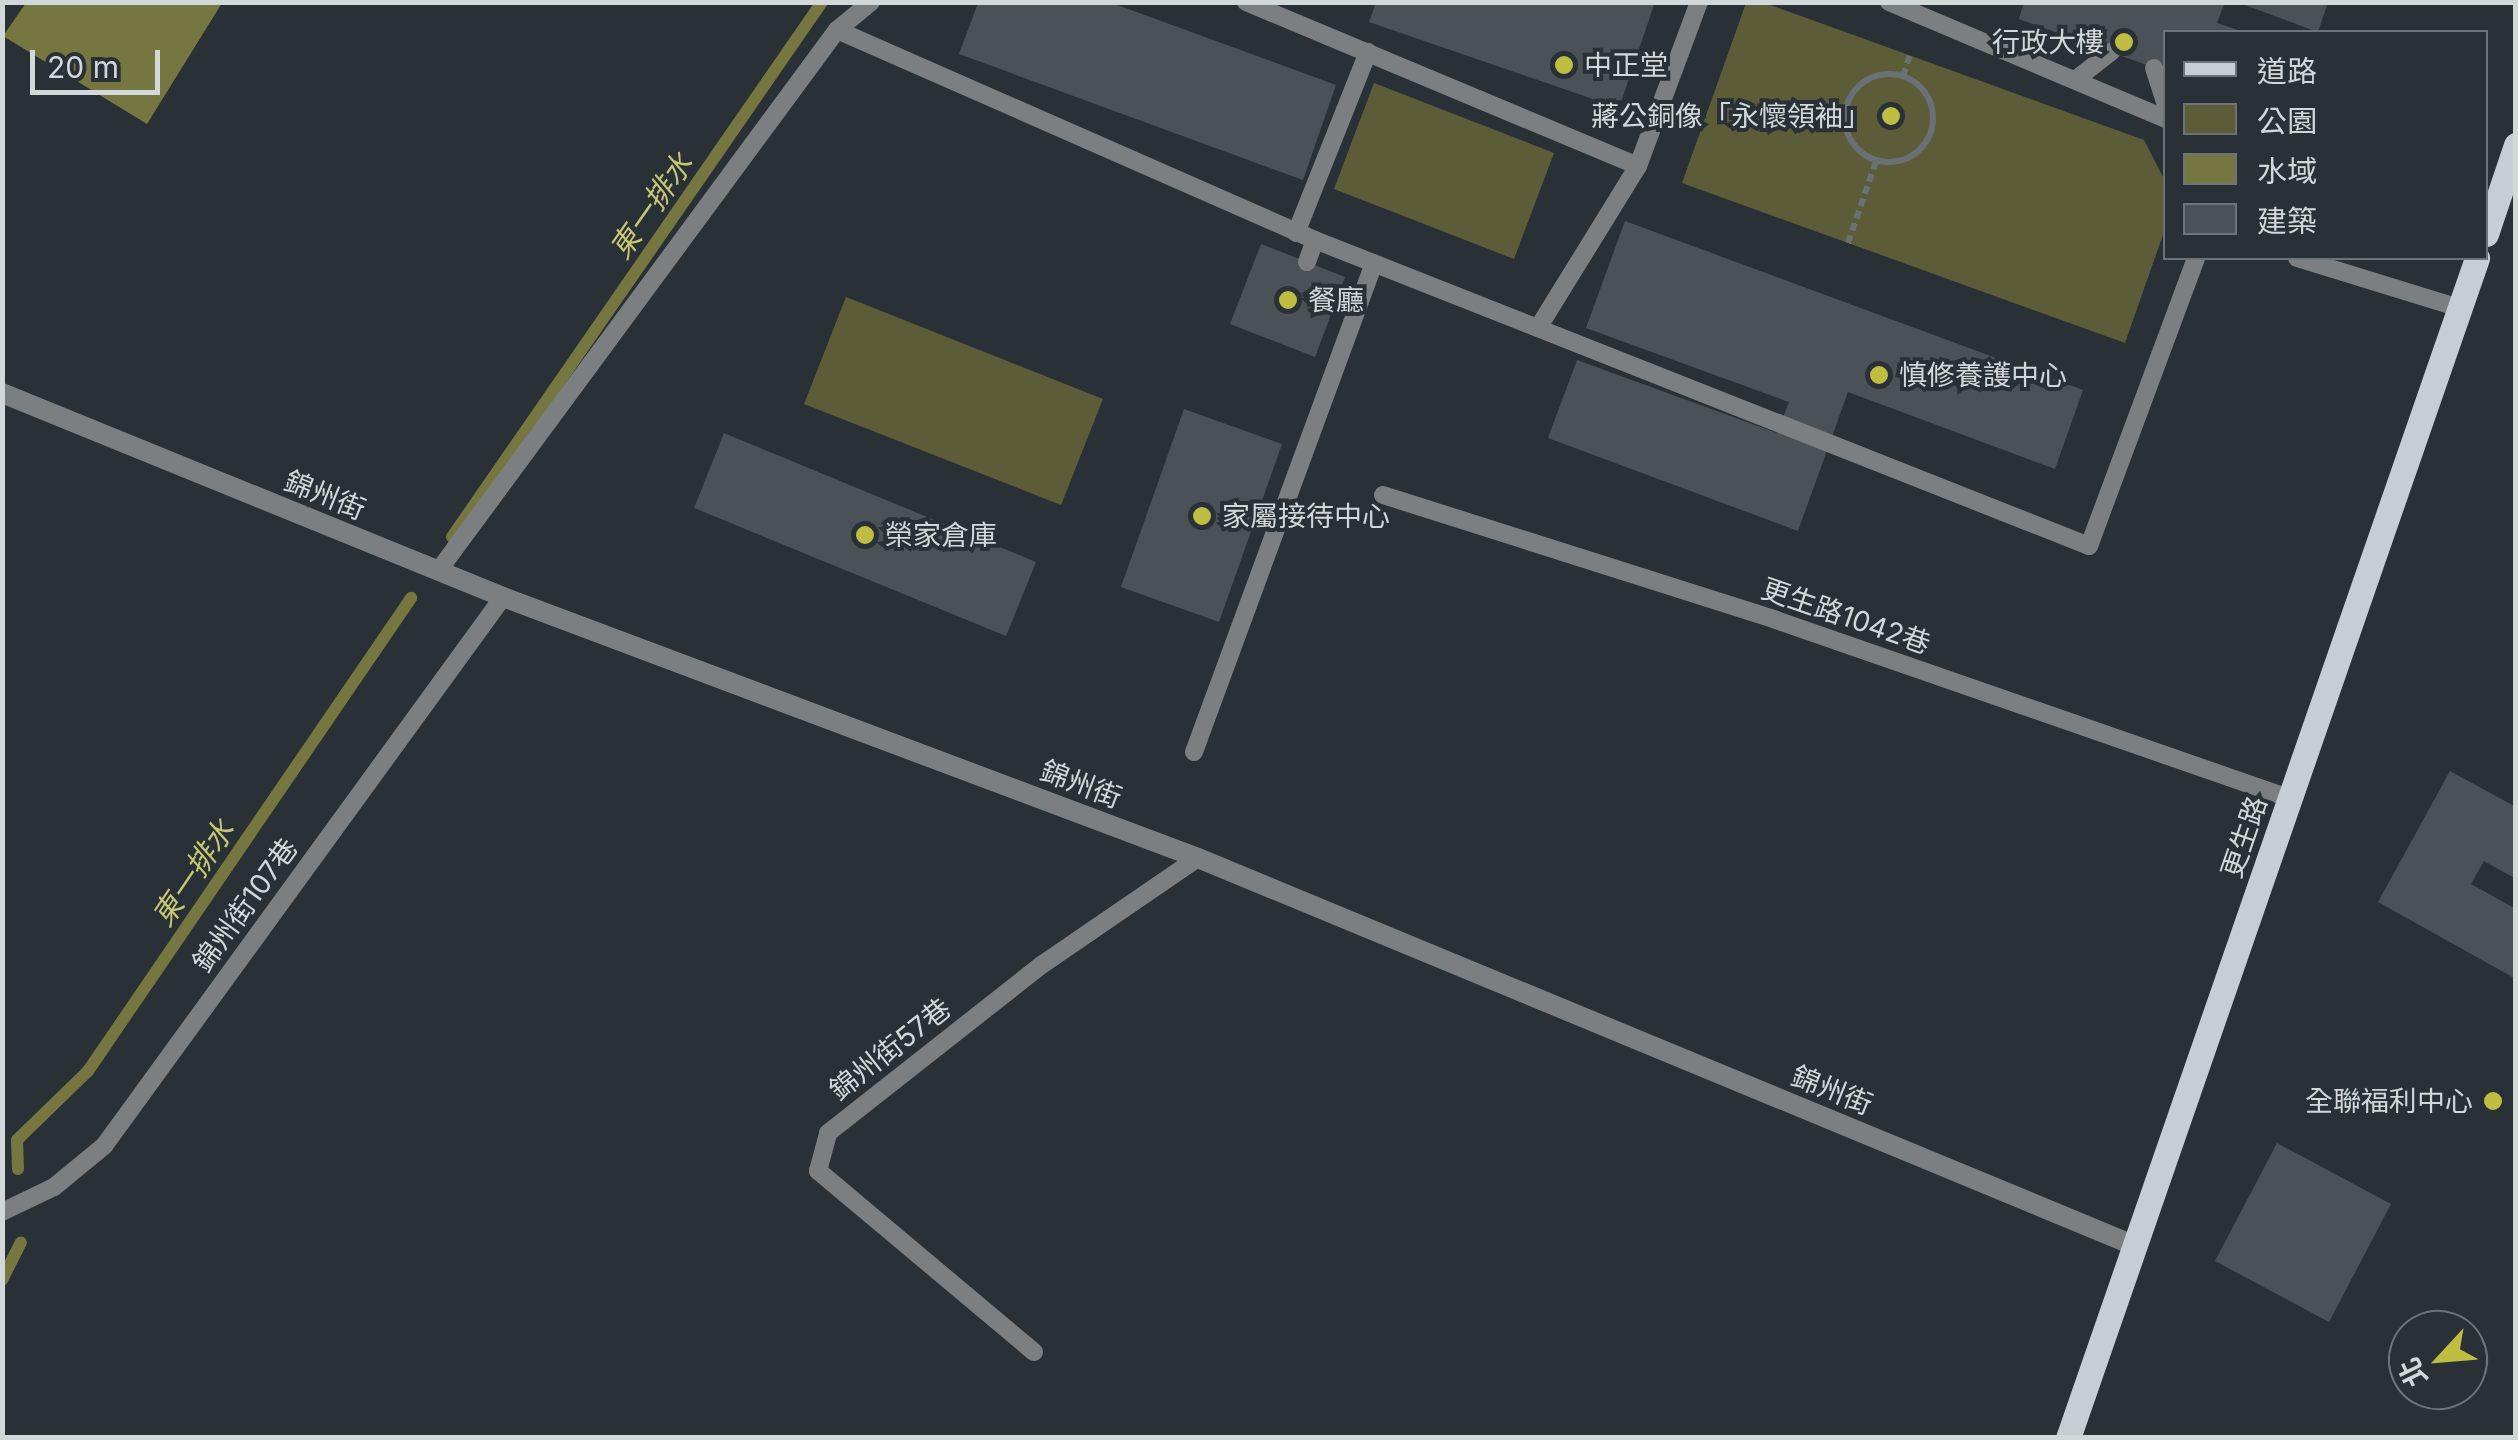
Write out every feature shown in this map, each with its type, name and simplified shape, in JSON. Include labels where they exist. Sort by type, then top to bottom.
[{"type":"main road","points":[[2488,228],[2516,145]]},
{"type":"main road","name":"更生路","points":[[2068,1438],[2477,260]]},
{"type":"street","name":"錦州街","points":[[2,394],[503,597],[1198,858],[2133,1244]]},
{"type":"lane","points":[[438,570],[837,30],[870,2]]},
{"type":"lane","points":[[1246,2],[1638,166]]},
{"type":"lane","points":[[1538,328],[1638,166],[1699,2]]},
{"type":"lane","points":[[1889,2],[1916,7],[2163,119]]},
{"type":"lane","points":[[837,30],[1306,236],[2090,546],[2195,260]]},
{"type":"lane","points":[[1307,262],[1306,236],[1368,52]]},
{"type":"lane","points":[[2075,80],[2110,52]]},
{"type":"lane","points":[[2154,68],[2163,95]]},
{"type":"lane","points":[[2304,260],[2460,308]]},
{"type":"lane","points":[[1194,752],[1374,263]]},
{"type":"lane","name":"更生路1042巷","points":[[1383,495],[1776,620],[2289,798]]},
{"type":"lane","name":"錦州街107巷","points":[[2,1212],[54,1187],[104,1146],[503,597]]},
{"type":"lane","name":"錦州街57巷","points":[[1034,1352],[818,1171],[828,1133],[1043,964],[1198,858]]},
{"type":"path","points":[[1903,76],[1910,55]]},
{"type":"path","points":[[1903,76],[1927,95],[1934,125],[1920,152],[1906,160],[1876,161],[1847,132],[1847,104],[1863,82],[1903,76]]},
{"type":"path","points":[[1848,243],[1876,161]]},
{"type":"green space","points":[[1746,3],[1765,3],[2144,140],[2163,177],[2163,235],[2125,343],[1682,183]]},
{"type":"green space","points":[[1374,83],[1554,153],[1514,259],[1334,189]]},
{"type":"green space","points":[[846,297],[1103,399],[1061,505],[804,404]]},
{"type":"water","points":[[26,2],[222,3],[147,124],[3,36]]},
{"type":"building","name":"中正堂","points":[[1376,2],[1655,2],[1619,108],[1369,22]]},
{"type":"building","name":"行政大樓","points":[[2024,2],[2225,2],[2217,23],[2238,30],[2163,30],[2163,71],[2019,19]]},
{"type":"building","points":[[2237,2],[2328,2],[2319,30]]},
{"type":"building","points":[[978,3],[1112,3],[1336,85],[1303,180],[959,54]]},
{"type":"building","name":"慎修養護中心","points":[[1625,221],[2083,390],[2055,469],[1848,392],[1798,531],[1548,438],[1577,360],[1777,433],[1789,402],[1586,328]]},
{"type":"building","name":"餐廳","points":[[1261,244],[1345,277],[1315,357],[1230,324]]},
{"type":"building","name":"家屬接待中心","points":[[1184,409],[1282,444],[1219,622],[1121,587]]},
{"type":"building","name":"榮家倉庫","points":[[724,433],[1036,562],[1006,636],[694,508]]},
{"type":"building","points":[[2450,771],[2516,807],[2516,879],[2484,861],[2471,884],[2516,909],[2516,979],[2378,902]]},
{"type":"building","points":[[2277,1143],[2391,1204],[2329,1322],[2215,1261]]},
{"type":"waterway","name":"東一排水","points":[[452,537],[822,2]]},
{"type":"waterway","name":"東一排水","points":[[18,1169],[17,1140],[88,1071],[411,598]]},
{"type":"waterway","name":"東一排水","points":[[2,1280],[21,1242]]},
{"type":"place","name":"行政大樓","points":[[2124,42]]},
{"type":"place","name":"中正堂","points":[[1564,65]]},
{"type":"place","name":"蔣公銅像「永懷領袖」","points":[[1891,116]]},
{"type":"place","name":"餐廳","points":[[1288,300]]},
{"type":"place","name":"慎修養護中心","points":[[1879,375]]},
{"type":"place","name":"家屬接待中心","points":[[1202,516]]},
{"type":"place","name":"榮家倉庫","points":[[865,535]]},
{"type":"place","name":"全聯福利中心","points":[[2493,1101]]}]
